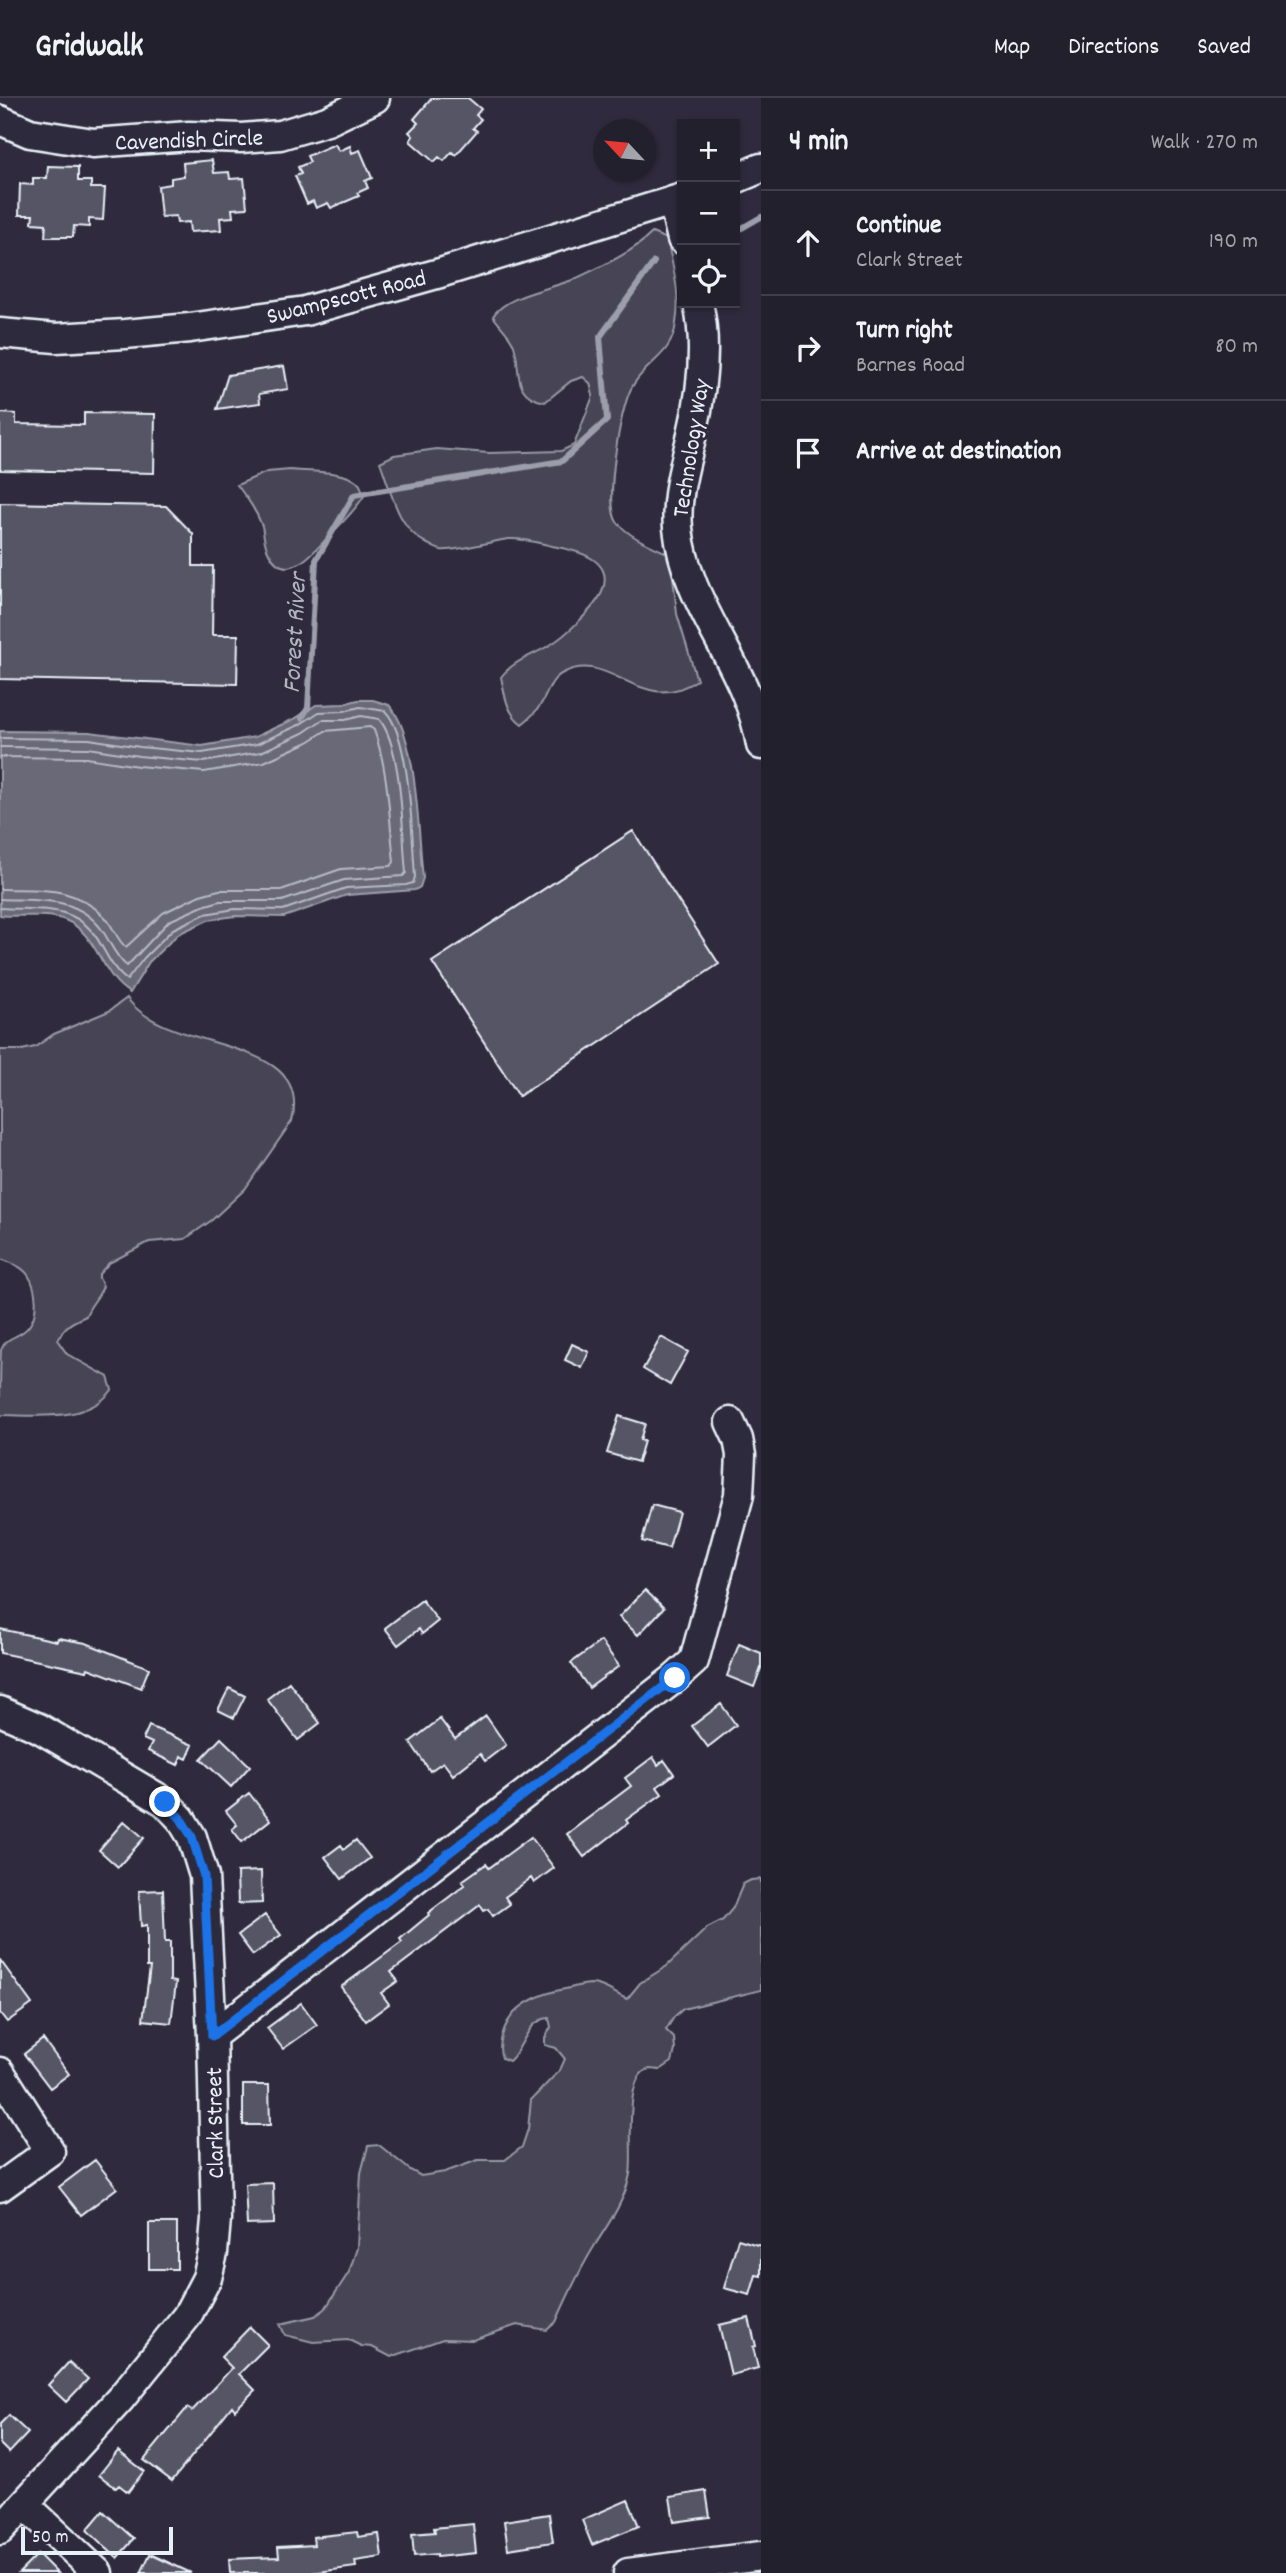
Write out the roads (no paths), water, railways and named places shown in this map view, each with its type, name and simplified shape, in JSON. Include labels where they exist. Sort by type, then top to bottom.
[{"type":"street","name":"Cavendish Circle","points":[[0,120],[30,133],[93,143],[189,136],[241,138],[280,135],[327,121],[375,98]]},
{"type":"street","points":[[740,177],[761,168]]},
{"type":"street","name":"Swampscott Road","points":[[0,333],[56,338],[125,334],[190,328],[305,311],[677,200]]},
{"type":"street","name":"Technology Way","points":[[699,308],[703,344],[702,378],[698,410],[680,482],[677,502],[678,529],[682,554],[698,602],[733,662],[759,732],[761,745]]},
{"type":"street","name":"Clark Street","points":[[0,2530],[121,2399],[187,2316],[207,2278],[216,2220],[212,2036],[694,1661],[739,1495],[741,1455],[738,1439],[730,1422]]},
{"type":"street","points":[[0,1711],[39,1728],[165,1802],[181,1819],[192,1837],[204,1876],[212,2036]]},
{"type":"street","points":[[0,2072],[50,2151],[0,2187]]},
{"type":"street","points":[[24,2504],[98,2573]]},
{"type":"street","points":[[628,2573],[761,2556]]},
{"type":"water","points":[[373,700],[389,705],[399,719],[406,739],[418,813],[423,878],[420,887],[415,890],[347,895],[284,917],[235,916],[208,920],[178,934],[149,962],[130,993],[112,977],[85,935],[76,926],[50,916],[0,915],[0,731],[89,732],[202,746],[255,737],[296,718],[316,705],[343,704]]},
{"type":"waterway","name":"Forest River","points":[[740,229],[761,217]]},
{"type":"waterway","name":"Forest River","points":[[302,718],[308,708],[316,560],[354,495],[562,461],[607,420],[600,337],[654,262]]}]
